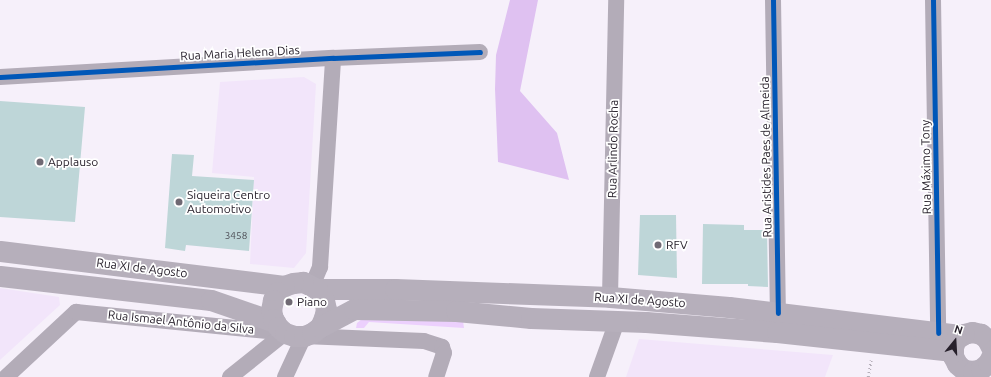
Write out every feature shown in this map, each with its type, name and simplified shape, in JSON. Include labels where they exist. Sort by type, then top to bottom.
[{"type":"main road","name":"Rua XI de Agosto","points":[[0,251],[284,286]]},
{"type":"main road","name":"Rua XI de Agosto","points":[[0,276],[211,300],[296,329],[354,310],[456,311],[531,318],[617,321],[957,343]]},
{"type":"main road","points":[[303,282],[314,288],[324,300],[326,309],[324,318],[296,329],[271,310],[273,300],[277,292],[284,286],[303,282]]},
{"type":"main road","name":"Rua XI de Agosto","points":[[314,288],[396,289],[610,297],[729,307],[938,333],[957,343]]},
{"type":"main road","points":[[972,332],[989,351],[977,370],[964,370],[957,364],[953,356],[957,343],[972,332]]},
{"type":"street","name":"Rua Arlindo Rocha","points":[[610,297],[616,0]]},
{"type":"street","name":"Rua Aristides Paes de Almeida","points":[[773,0],[778,313]]},
{"type":"street","name":"Rua Máximo Tony","points":[[933,0],[938,333]]},
{"type":"street","name":"Rua Maria Helena Dias","points":[[0,77],[333,58],[480,52]]},
{"type":"street","points":[[314,288],[320,267],[333,58]]},
{"type":"street","name":"Rua Ismael Antônio da Silva","points":[[6,377],[76,312],[424,340],[442,347],[444,353],[436,377]]},
{"type":"street","points":[[597,377],[617,321]]},
{"type":"street","points":[[230,377],[296,329]]},
{"type":"street","points":[[285,377],[296,329]]},
{"type":"shaded area","points":[[510,0],[538,0],[520,91],[557,133],[569,180],[498,162],[495,89],[496,55]]},
{"type":"shaded area","points":[[304,77],[316,84],[306,253],[294,268],[250,264],[254,177],[212,173],[220,82]]},
{"type":"shaded area","points":[[0,288],[59,297],[60,305],[0,360]]},
{"type":"shaded area","points":[[366,316],[463,321],[464,328],[369,322],[364,328],[356,328],[357,323]]},
{"type":"shaded area","points":[[639,339],[833,355],[825,377],[626,377]]},
{"type":"building","name":"Applauso","points":[[0,101],[85,107],[75,222],[0,217]]},
{"type":"building","points":[[172,154],[194,155],[192,176],[254,180],[249,251],[186,245],[185,251],[165,248]]},
{"type":"building","name":"RFV","points":[[640,215],[676,215],[677,278],[638,275]]},
{"type":"building","points":[[703,224],[744,225],[744,230],[767,230],[768,287],[748,286],[748,284],[702,284]]},
{"type":"cycle path","points":[[773,0],[778,313]]},
{"type":"cycle path","points":[[933,0],[938,333]]},
{"type":"cycle path","points":[[0,77],[333,58],[480,52]]},
{"type":"place","name":"Applauso","points":[[40,162]]},
{"type":"place","name":"Siqueira Centro Automotivo","points":[[179,202]]},
{"type":"place","name":"RFV","points":[[658,245]]},
{"type":"place","name":"Piano","points":[[289,302]]}]
